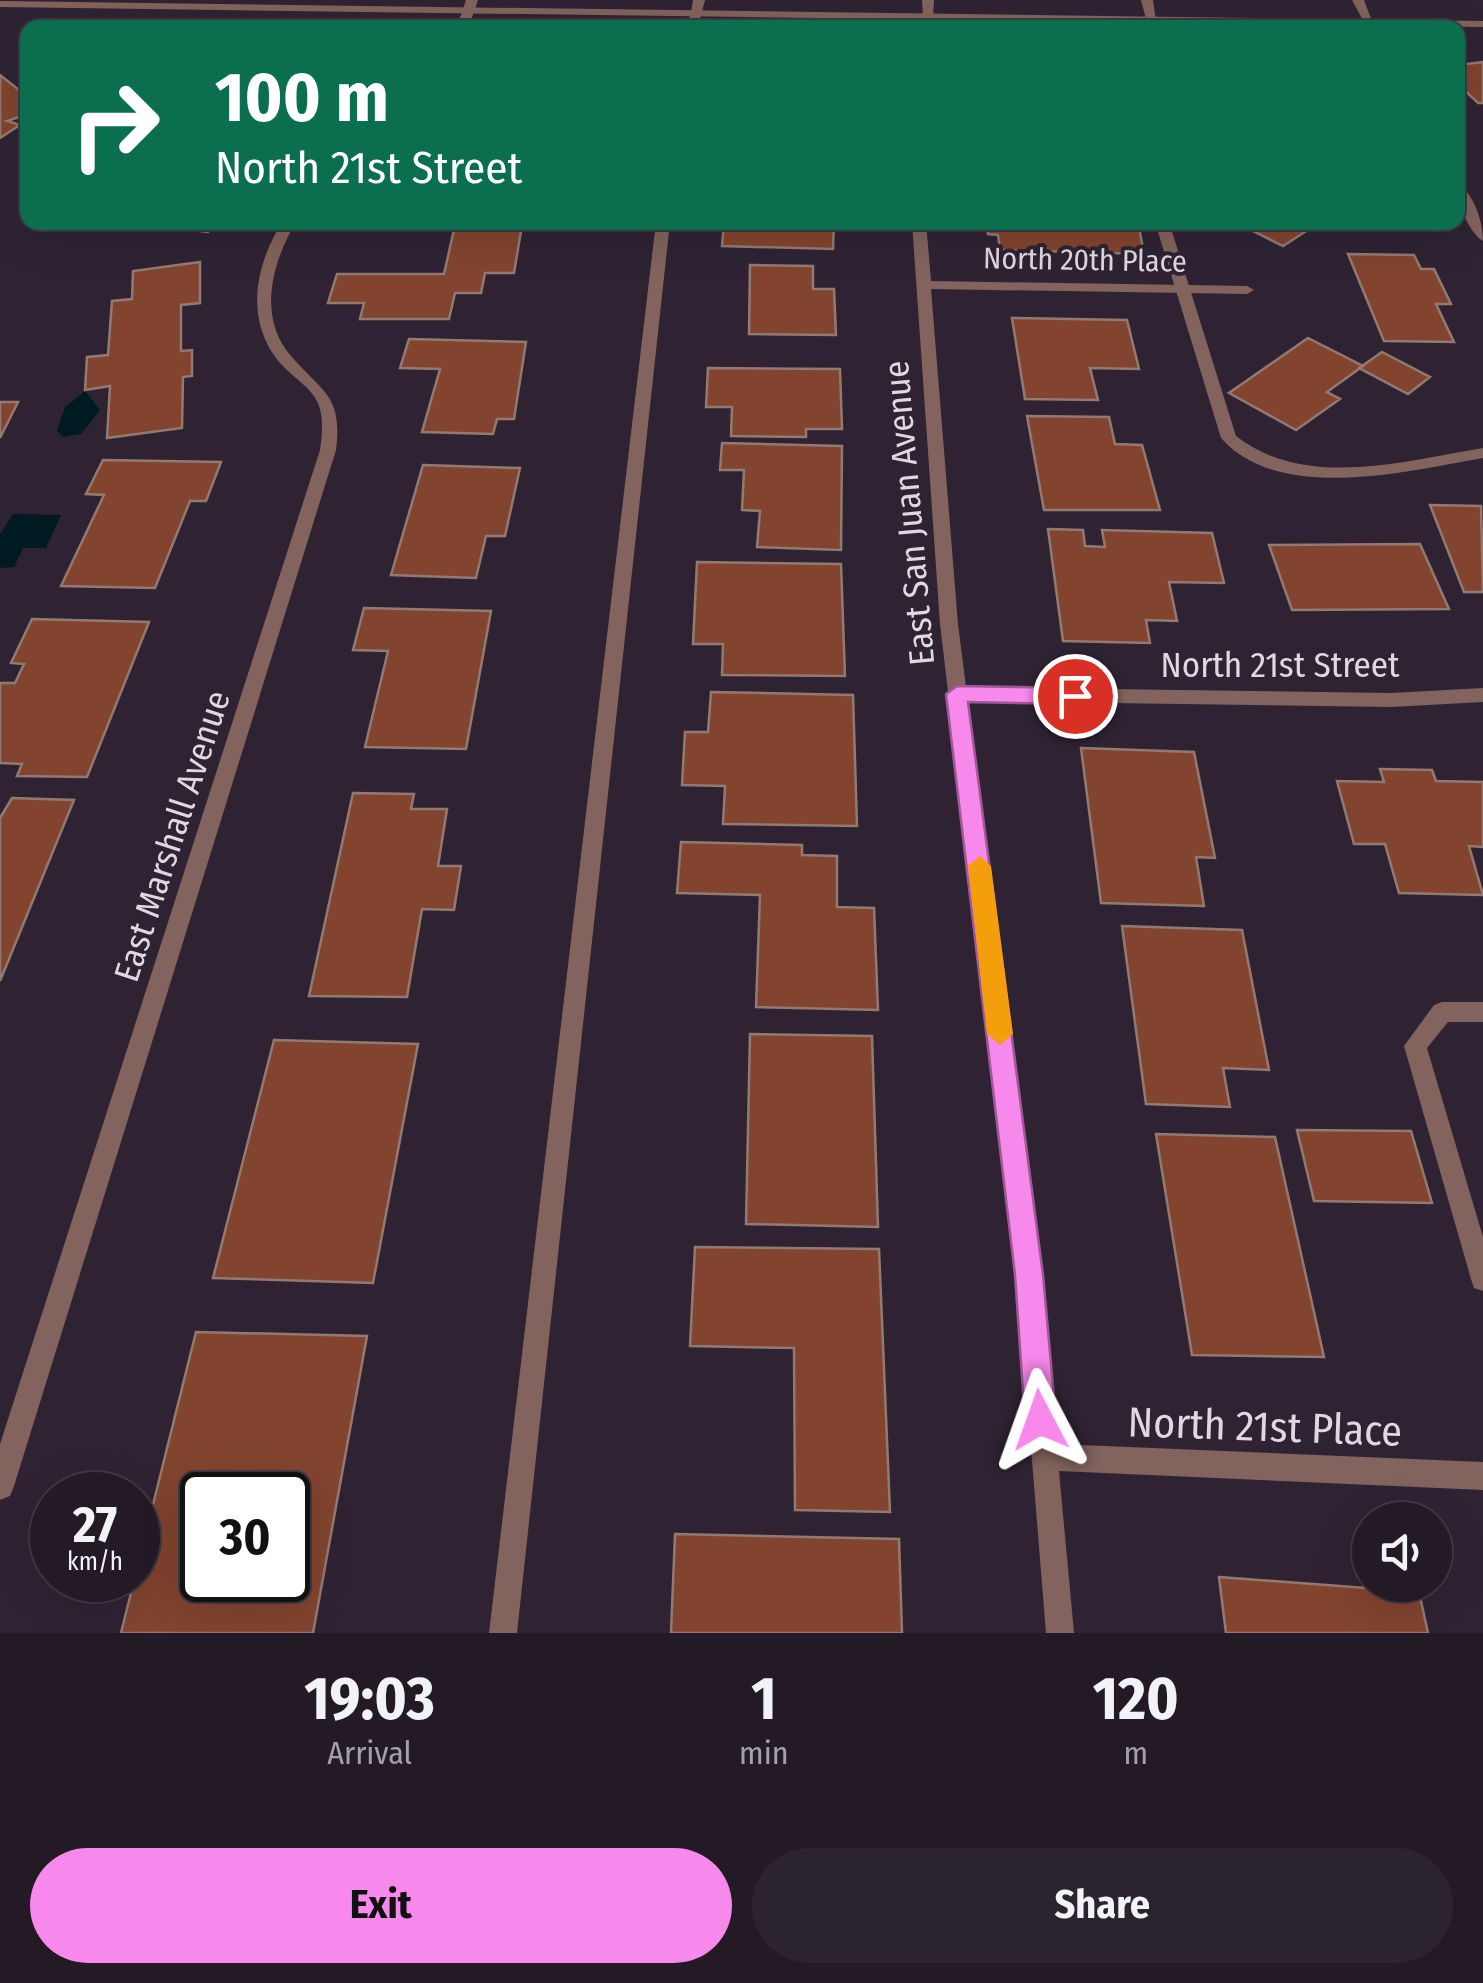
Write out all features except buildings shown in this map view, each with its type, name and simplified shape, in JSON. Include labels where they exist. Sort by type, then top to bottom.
[{"type":"street","points":[[928,0],[930,16]]},
{"type":"street","points":[[1146,0],[1152,18]]},
{"type":"street","points":[[0,4],[698,7],[879,20]]},
{"type":"street","points":[[915,20],[930,16],[1260,20]]},
{"type":"street","points":[[1465,201],[1483,236]]},
{"type":"street","name":"East Marshall Avenue","points":[[0,1486],[328,450],[326,400],[281,354],[268,327],[263,292],[266,266],[285,230]]},
{"type":"street","points":[[503,1633],[663,230]]},
{"type":"street","name":"East San Juan Avenue","points":[[920,230],[957,694],[1029,1275],[1060,1633]]},
{"type":"street","points":[[1164,230],[1228,438],[1242,453],[1274,466],[1315,471],[1406,465],[1483,453]]},
{"type":"street","name":"North 20th Place","points":[[923,285],[1247,290]]},
{"type":"street","name":"North 21st Street","points":[[957,694],[1391,700],[1483,695]]},
{"type":"street","points":[[1483,1012],[1442,1012],[1415,1046],[1483,1279]]},
{"type":"street","name":"North 21st Place","points":[[1044,1456],[1483,1476]]},
{"type":"water","points":[[85,391],[100,410],[81,434],[63,437],[57,431],[65,407]]},
{"type":"water","points":[[13,514],[61,515],[46,548],[23,548],[14,567],[0,568],[0,534]]},
{"type":"slow traffic","points":[[980,866],[1000,1034]]},
{"type":"route","points":[[1040,1420],[1029,1275],[957,694],[1075,696]]}]
